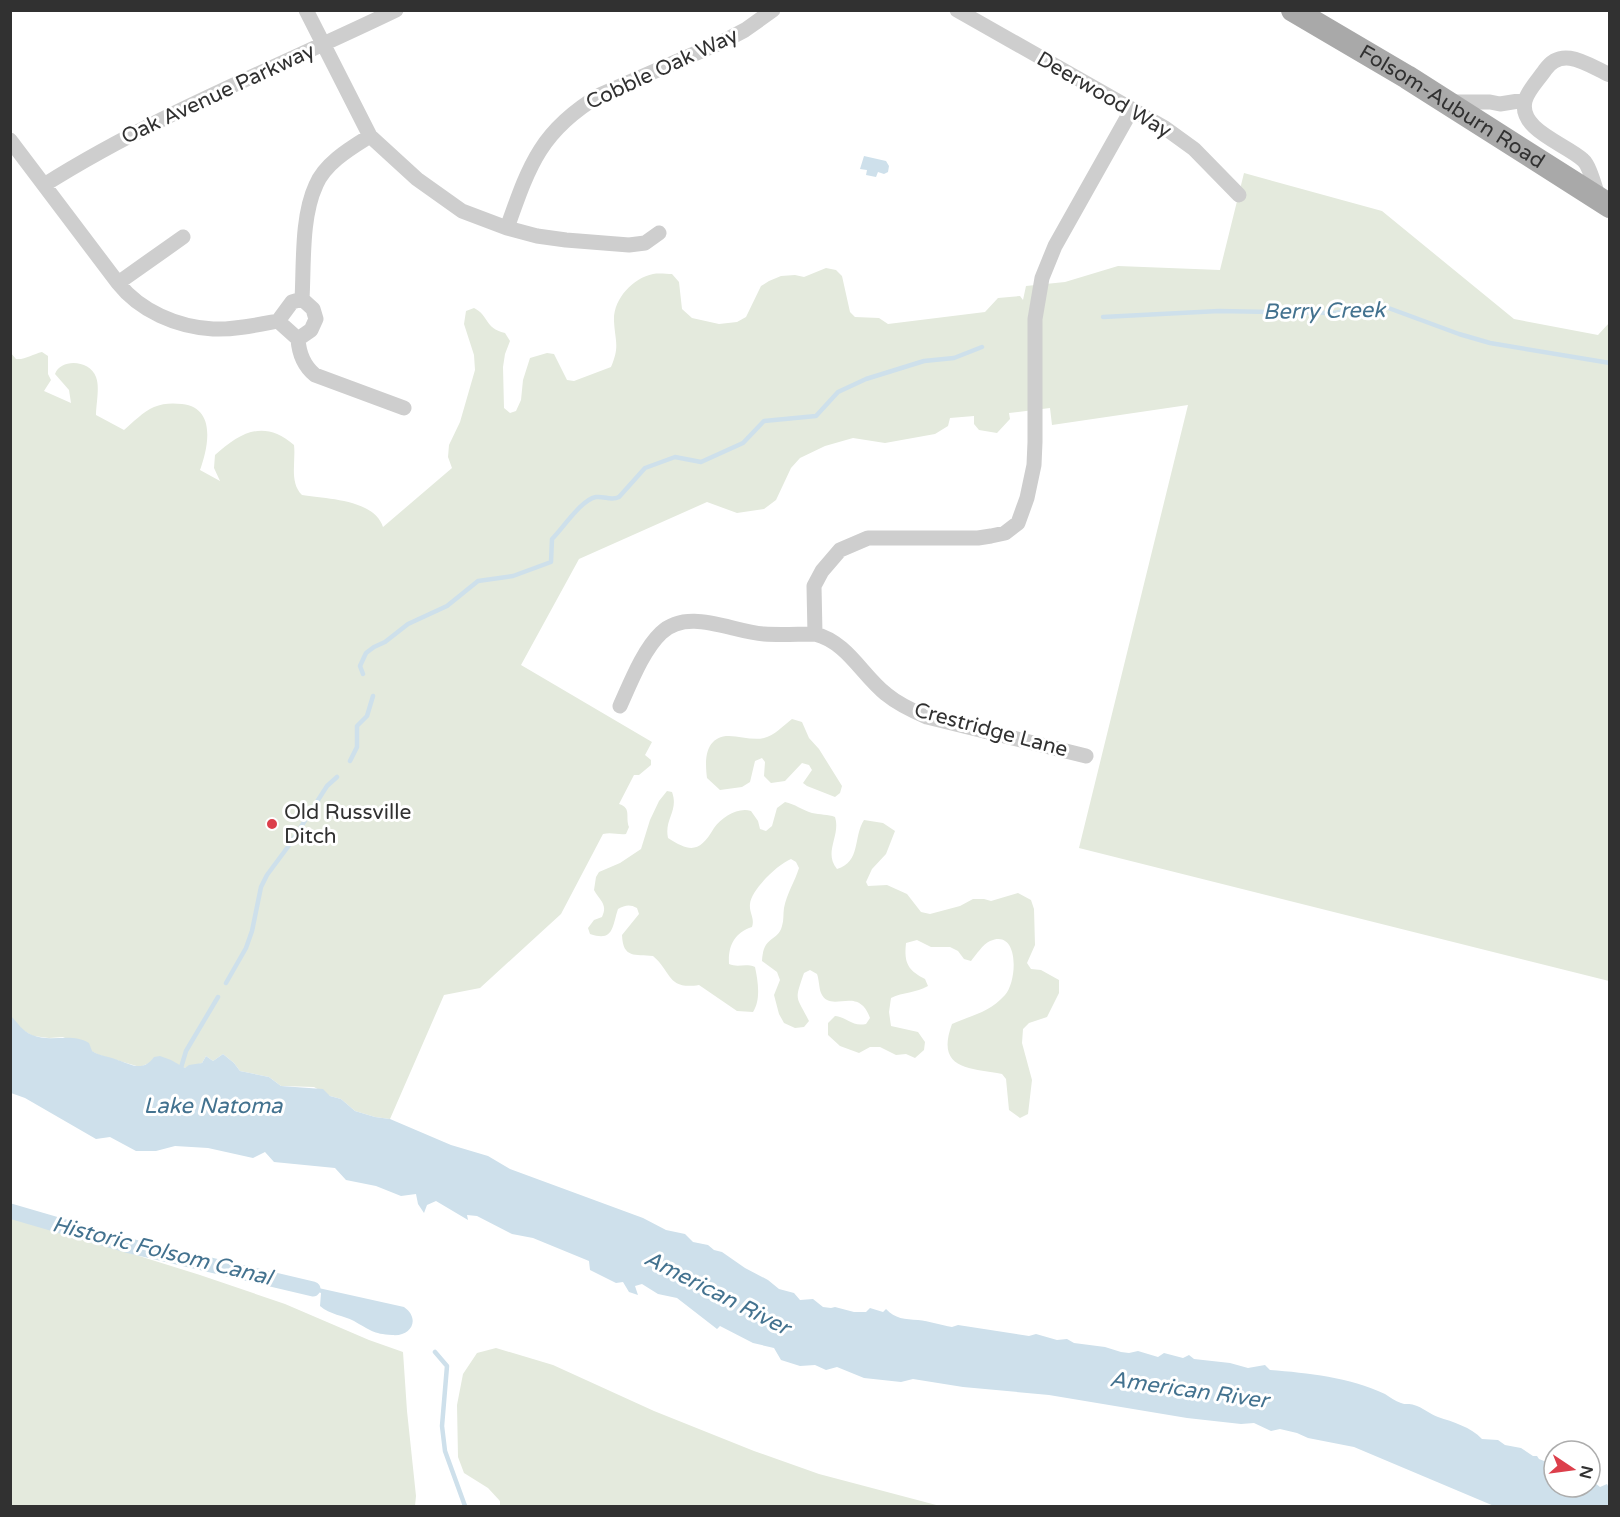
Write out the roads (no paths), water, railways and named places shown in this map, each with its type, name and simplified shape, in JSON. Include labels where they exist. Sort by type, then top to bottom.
[{"type":"main road","name":"Folsom-Auburn Road","points":[[1293,10],[1447,102],[1605,203]]},
{"type":"street","points":[[306,10],[370,136],[438,195],[462,210],[507,228],[537,236],[629,245],[645,243],[660,233]]},
{"type":"street","name":"Oak Avenue Parkway","points":[[44,185],[140,128],[396,10]]},
{"type":"street","name":"Cobble Oak Way","points":[[507,228],[525,176],[535,156],[548,138],[580,107],[600,95],[724,41],[745,30],[773,10]]},
{"type":"street","name":"Deerwood Way","points":[[957,10],[1165,128],[1194,149],[1239,195]]},
{"type":"street","points":[[1605,203],[1585,161],[1536,129],[1524,113],[1525,100],[1549,64],[1556,59],[1571,58],[1610,75]]},
{"type":"street","points":[[1447,102],[1500,104],[1525,100]]},
{"type":"street","points":[[815,634],[814,586],[822,571],[840,550],[868,538],[991,536],[1005,533],[1018,523],[1027,498],[1034,465],[1035,326],[1040,285],[1055,246],[1132,109]]},
{"type":"street","points":[[302,299],[306,224],[316,184],[346,152],[370,136]]},
{"type":"street","points":[[10,140],[118,283],[137,302],[153,312],[195,327],[214,329],[278,321],[292,302],[302,299]]},
{"type":"street","points":[[118,283],[183,237]]},
{"type":"street","points":[[298,339],[311,330],[316,319],[313,309],[302,299]]},
{"type":"street","points":[[278,321],[298,339],[302,359],[315,375],[404,408]]},
{"type":"street","name":"Crestridge Lane","points":[[620,706],[654,641],[671,627],[693,621],[763,634],[815,634],[826,637],[839,646],[886,694],[927,717],[1086,756]]},
{"type":"water","points":[[864,156],[886,161],[889,166],[888,172],[884,174],[878,172],[876,177],[866,175],[867,170],[860,169]]},
{"type":"water","name":"Lake Natoma","points":[[11,1016],[32,1035],[82,1040],[89,1043],[95,1053],[136,1066],[145,1065],[154,1057],[160,1056],[185,1068],[202,1063],[206,1056],[213,1061],[223,1054],[240,1071],[269,1077],[281,1086],[323,1089],[330,1096],[341,1099],[355,1111],[390,1119],[451,1145],[488,1156],[510,1169],[643,1218],[666,1230],[685,1234],[693,1242],[708,1245],[722,1252],[779,1289],[794,1293],[800,1300],[813,1299],[823,1307],[835,1307],[854,1312],[866,1312],[870,1308],[883,1312],[886,1309],[900,1318],[952,1327],[958,1325],[1029,1336],[1036,1334],[1121,1352],[1138,1351],[1158,1357],[1164,1353],[1183,1358],[1189,1355],[1194,1359],[1230,1363],[1248,1368],[1265,1365],[1270,1370],[1314,1374],[1343,1380],[1371,1388],[1403,1404],[1417,1406],[1435,1416],[1462,1425],[1482,1439],[1498,1440],[1505,1445],[1521,1448],[1537,1456],[1542,1460],[1542,1499],[1602,1499],[1602,1486],[1607,1484],[1609,1506],[1494,1506],[1354,1447],[1308,1438],[1280,1429],[1271,1431],[1254,1423],[1241,1424],[1187,1418],[1049,1395],[963,1387],[913,1379],[901,1382],[864,1378],[837,1367],[826,1370],[815,1365],[800,1366],[781,1360],[774,1348],[753,1343],[720,1326],[717,1329],[677,1298],[658,1294],[642,1284],[635,1286],[638,1295],[629,1292],[623,1282],[616,1283],[590,1270],[589,1261],[533,1238],[512,1234],[477,1216],[467,1215],[468,1220],[436,1201],[427,1205],[424,1213],[418,1204],[416,1194],[401,1196],[376,1186],[346,1180],[335,1168],[274,1162],[265,1152],[253,1158],[208,1148],[175,1146],[156,1151],[136,1151],[110,1137],[96,1139],[25,1098],[11,1093]]},
{"type":"water","points":[[314,1287],[404,1307],[412,1317],[412,1326],[399,1335],[372,1331],[320,1306],[321,1293],[313,1290]]},
{"type":"waterway","name":"Berry Creek","points":[[1103,317],[1219,311],[1334,313],[1383,306],[1490,343],[1610,363]]},
{"type":"waterway","points":[[363,674],[360,666],[366,653],[408,624],[447,606],[478,581],[513,576],[551,562],[552,539],[579,508],[596,497],[613,499],[619,497],[645,468],[675,457],[701,462],[743,443],[764,421],[816,416],[838,392],[866,379],[924,361],[954,358],[982,347]]},
{"type":"waterway","points":[[350,761],[357,747],[357,726],[367,716],[373,696]]},
{"type":"waterway","points":[[226,983],[246,948],[261,887],[267,875],[327,786],[337,777]]},
{"type":"waterway","points":[[180,1071],[186,1051],[218,997]]},
{"type":"waterway","name":"Historic Folsom Canal","points":[[10,1211],[130,1246],[313,1289]]},
{"type":"waterway","points":[[435,1352],[447,1366],[442,1426],[445,1451],[465,1506]]},
{"type":"place","name":"Old Russville Ditch","points":[[272,824]]},
{"type":"water label","name":"American River","points":[[717,1293]]},
{"type":"water label","name":"American River","points":[[1189,1390]]}]
